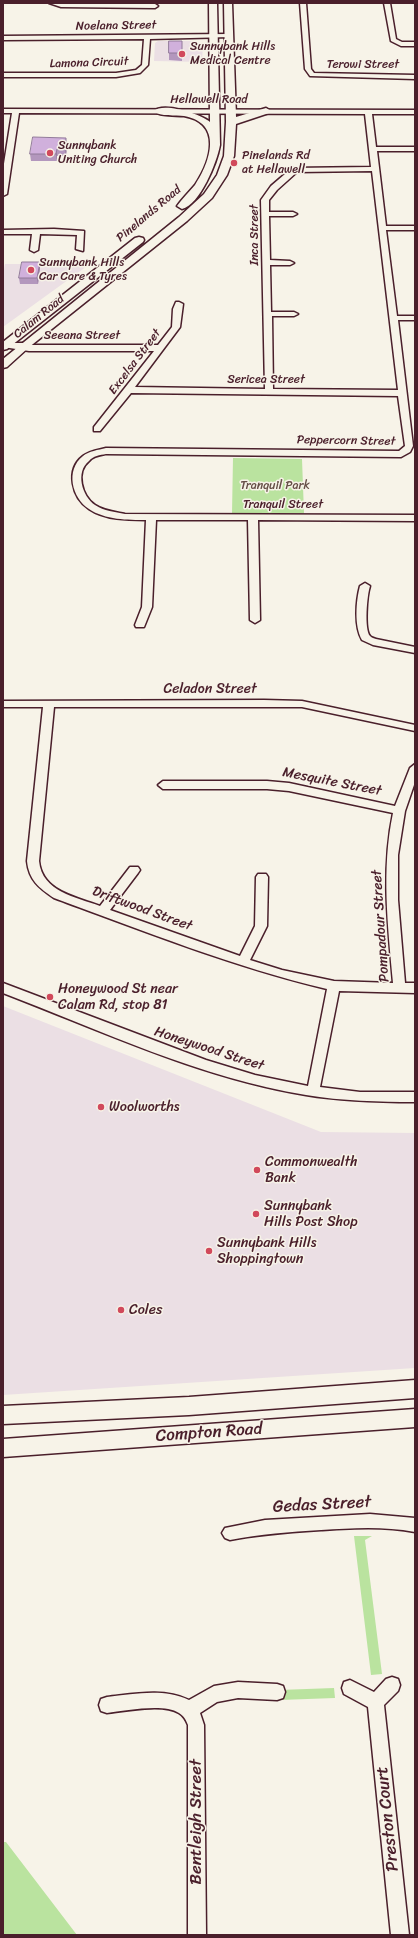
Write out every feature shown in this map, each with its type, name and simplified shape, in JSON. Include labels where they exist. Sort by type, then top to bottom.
[{"type":"main road","name":"Pinelands Road","points":[[4,346],[170,216],[199,188],[206,178],[214,156],[215,135],[213,3]]},
{"type":"main road","points":[[228,3],[230,111]]},
{"type":"main road","points":[[229,90],[240,104],[251,111]]},
{"type":"main road","points":[[159,111],[204,105],[210,102],[214,96]]},
{"type":"main road","points":[[159,111],[195,115],[207,123],[215,135]]},
{"type":"main road","name":"Calam Road","points":[[3,365],[24,346],[183,219],[208,196],[222,175],[229,156],[231,122],[230,111]]},
{"type":"main road","points":[[231,122],[266,111]]},
{"type":"main road","name":"Compton Road","points":[[3,1415],[189,1406],[415,1389]]},
{"type":"main road","name":"Compton Road","points":[[3,1448],[415,1418]]},
{"type":"street","points":[[52,3],[62,5],[156,6]]},
{"type":"street","name":"Terowi Street","points":[[303,3],[308,69],[312,75],[415,77]]},
{"type":"street","points":[[387,3],[393,40],[401,44],[415,44]]},
{"type":"street","name":"Noelana Street","points":[[3,38],[229,36]]},
{"type":"street","name":"Lamona Circuit","points":[[3,75],[116,75],[138,72],[145,65],[147,37]]},
{"type":"street","name":"Hellawell Road","points":[[3,111],[415,112]]},
{"type":"street","points":[[3,194],[16,111]]},
{"type":"street","name":"Peppercorn Street","points":[[151,518],[125,517],[92,507],[83,500],[77,484],[78,468],[82,462],[95,453],[115,450],[401,454],[407,450],[409,446],[403,393],[368,111]]},
{"type":"street","points":[[373,148],[415,149]]},
{"type":"street","name":"Inca Street","points":[[269,392],[265,200],[274,188],[295,170],[375,169]]},
{"type":"street","points":[[265,214],[293,214]]},
{"type":"street","points":[[383,228],[415,228]]},
{"type":"street","points":[[3,232],[36,233],[54,231],[81,233],[80,249]]},
{"type":"street","points":[[34,250],[36,233]]},
{"type":"street","points":[[266,262],[290,262]]},
{"type":"street","name":"Excelsa Street","points":[[97,429],[129,390],[176,327],[176,309],[179,304]]},
{"type":"street","points":[[268,314],[294,314]]},
{"type":"street","points":[[394,318],[415,318]]},
{"type":"street","name":"Seeana Street","points":[[4,346],[24,346],[30,348],[160,348]]},
{"type":"street","name":"Sericea Street","points":[[129,390],[403,393]]},
{"type":"street","points":[[140,625],[147,607],[151,518]]},
{"type":"street","name":"Tranquil Street","points":[[151,518],[415,518]]},
{"type":"street","points":[[253,518],[255,620]]},
{"type":"street","points":[[366,586],[362,596],[362,630],[366,638],[373,642],[415,650]]},
{"type":"street","name":"Celadon Street","points":[[3,704],[302,704],[415,728]]},
{"type":"street","name":"Driftwood Street","points":[[49,704],[33,861],[34,873],[42,886],[58,895],[243,962],[282,974],[334,986],[400,989],[415,988]]},
{"type":"street","name":"Pompadour Street","points":[[400,989],[391,890],[392,854],[399,811],[415,768]]},
{"type":"street","name":"Mesquite Street","points":[[163,785],[267,785],[289,787],[399,811]]},
{"type":"street","points":[[103,911],[134,870]]},
{"type":"street","points":[[243,962],[261,926],[262,877]]},
{"type":"street","points":[[313,1091],[334,986]]},
{"type":"street","name":"Honeywood Street","points":[[3,988],[198,1064],[255,1081],[313,1091],[375,1098],[415,1098]]},
{"type":"street","name":"Gedas Street","points":[[230,1533],[256,1527],[358,1521],[398,1521],[415,1525]]},
{"type":"street","points":[[350,1688],[376,1702],[392,1685]]},
{"type":"street","points":[[107,1705],[167,1701],[180,1704],[190,1710],[214,1694],[238,1690],[277,1692]]},
{"type":"street","name":"Preston Court","points":[[376,1702],[400,1935]]},
{"type":"street","name":"Bentleigh Street","points":[[190,1710],[196,1725],[197,1935]]},
{"type":"shaded area","points":[[158,41],[195,41],[203,44],[202,62],[154,61],[155,43]]},
{"type":"shaded area","points":[[5,264],[90,264],[3,327],[3,275]]},
{"type":"shaded area","name":"Sunnybank Hills Shoppingtown","points":[[3,1006],[321,1132],[415,1133],[415,1368],[3,1395]]},
{"type":"green space","name":"Tranquil Park","points":[[233,458],[302,459],[304,513],[232,513]]},
{"type":"green space","points":[[354,1536],[372,1536],[365,1540],[382,1674],[371,1675]]},
{"type":"green space","points":[[334,1688],[335,1698],[280,1700],[279,1690]]},
{"type":"green space","points":[[3,1842],[6,1842],[77,1935],[3,1935]]},
{"type":"building","points":[[169,41],[182,41],[182,53],[169,53]]},
{"type":"building","points":[[33,137],[66,138],[65,149],[57,149],[56,154],[30,154]]},
{"type":"building","points":[[22,262],[40,262],[37,278],[19,278]]},
{"type":"place","name":"Sunnybank Hills Medical Centre","points":[[182,54]]},
{"type":"place","name":"Sunnybank Uniting Church","points":[[50,153]]},
{"type":"place","name":"Pinelands Rd at Hellawell","points":[[234,163]]},
{"type":"place","name":"Sunnybank Hills Car Care & Tyres","points":[[31,270]]},
{"type":"place","name":"Honeywood St near Calam Rd, stop 81","points":[[50,997]]},
{"type":"place","name":"Woolworths","points":[[101,1107]]},
{"type":"place","name":"Commonwealth Bank","points":[[257,1170]]},
{"type":"place","name":"Sunnybank Hills Post Shop","points":[[256,1214]]},
{"type":"place","name":"Sunnybank Hills Shoppingtown","points":[[209,1251]]},
{"type":"place","name":"Coles","points":[[121,1310]]}]
